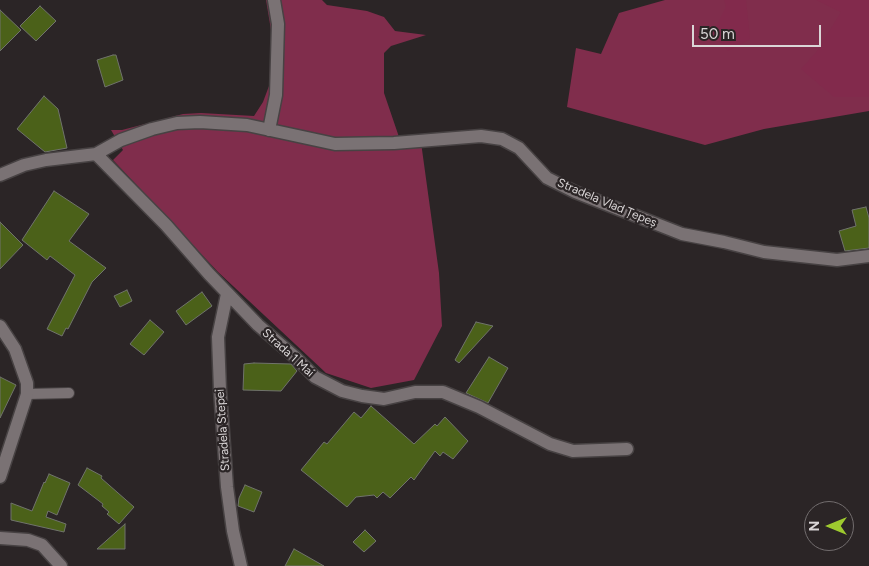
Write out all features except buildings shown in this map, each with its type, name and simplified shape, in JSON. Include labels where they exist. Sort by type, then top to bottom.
[{"type":"street","points":[[0,175],[24,165],[46,160],[96,154],[121,140],[152,129],[177,123],[232,124],[268,130],[276,95],[278,24],[274,0]]},
{"type":"street","name":"Stradela Vlad Țepeș","points":[[268,130],[335,144],[394,143],[481,136],[502,138],[519,148],[547,178],[576,192],[682,234],[764,252],[837,260],[869,256]]},
{"type":"street","name":"Strada 1 Mai","points":[[96,154],[166,225],[227,294],[315,377],[342,391],[384,400],[415,392],[443,392],[479,407],[550,444],[573,451],[627,449]]},
{"type":"street","name":"Stradela Stepei","points":[[227,294],[218,336],[220,390],[227,487],[233,531],[241,566]]},
{"type":"street","points":[[0,326],[15,349],[27,384],[27,394],[0,477]]},
{"type":"street","points":[[0,538],[28,540],[42,545],[61,566]]},
{"type":"lane","points":[[27,394],[69,393]]},
{"type":"shaded area","points":[[266,0],[322,0],[327,5],[367,11],[384,17],[395,31],[426,35],[391,46],[384,53],[384,93],[399,137],[420,135],[439,273],[442,326],[414,380],[371,388],[326,373],[218,272],[113,160],[123,150],[111,130],[122,130],[183,114],[201,113],[254,116],[263,102],[269,86],[272,36]]},
{"type":"shaded area","points":[[665,0],[869,0],[869,111],[764,129],[705,145],[567,107],[576,48],[601,54],[619,13]]},
{"type":"shaded area","points":[[724,0],[746,0],[750,39],[728,51],[713,33],[726,7]]},
{"type":"shaded area","points":[[816,0],[869,0],[869,97],[834,97],[801,69],[817,51],[841,12]]}]
